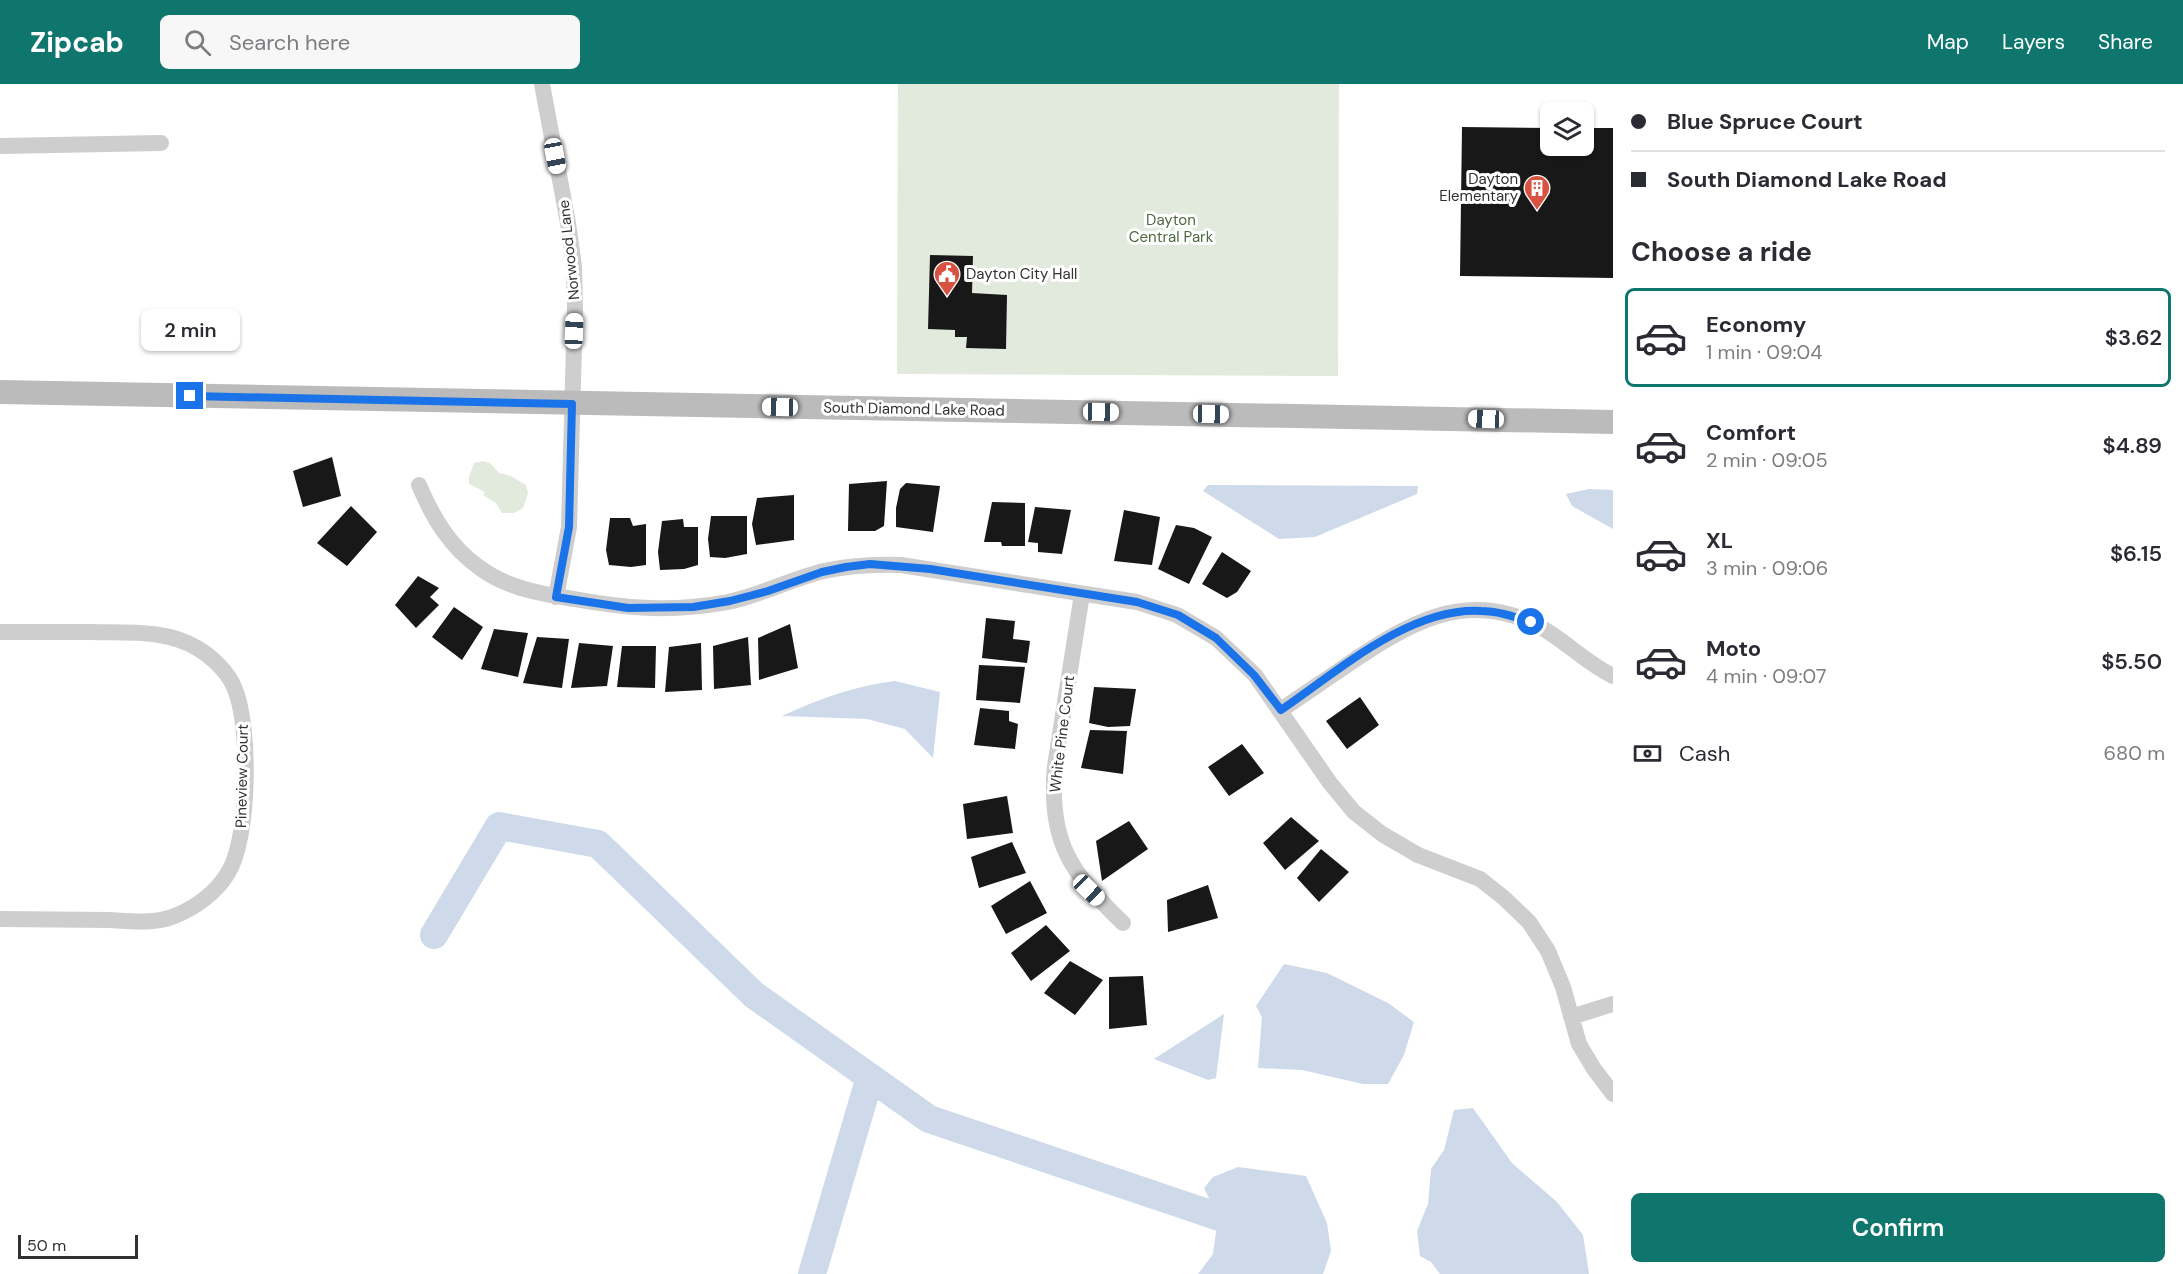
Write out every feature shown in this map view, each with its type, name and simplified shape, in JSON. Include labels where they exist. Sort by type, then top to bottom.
[{"type":"street","name":"Norwood Lane","points":[[542,84],[574,266],[575,309],[569,527],[556,597]]},
{"type":"street","points":[[0,146],[161,143]]},
{"type":"street","name":"South Diamond Lake Road","points":[[0,392],[1613,422]]},
{"type":"street","points":[[418,485],[433,516],[447,537],[480,568],[506,583],[556,597],[628,608],[693,607],[730,601],[768,591],[822,572],[870,564],[901,565],[1137,602],[1178,615],[1216,638],[1254,675],[1281,710],[1330,783],[1354,812],[1382,834],[1418,855],[1480,879],[1529,922],[1548,951],[1563,987],[1579,1044],[1613,1094]]},
{"type":"street","name":"White Pine Court","points":[[1082,594],[1055,766],[1056,820],[1066,853],[1079,876],[1089,890],[1123,923]]},
{"type":"street","points":[[1281,710],[1403,628],[1427,618],[1452,612],[1482,610],[1531,622],[1557,637],[1595,667],[1613,676]]},
{"type":"street","name":"Pineview Court","points":[[0,632],[145,633],[175,638],[198,648],[218,664],[234,684],[242,709],[245,734],[243,826],[238,850],[228,873],[212,892],[192,908],[170,918],[144,921],[0,919]]},
{"type":"street","points":[[1571,1017],[1613,1004]]},
{"type":"green space","name":"Dayton Central Park","points":[[898,84],[1339,84],[1338,376],[897,374]]},
{"type":"green space","points":[[483,461],[490,463],[499,473],[511,476],[526,485],[528,493],[523,508],[514,513],[502,513],[496,503],[483,495],[485,492],[469,484],[474,463]]},
{"type":"water","points":[[1208,485],[1418,486],[1417,494],[1315,537],[1279,539],[1203,491]]},
{"type":"water","points":[[1589,489],[1613,490],[1613,529],[1572,506],[1566,494]]},
{"type":"water","points":[[895,681],[940,692],[933,758],[905,729],[867,719],[782,716],[837,694]]},
{"type":"water","points":[[1284,964],[1327,973],[1388,1003],[1414,1022],[1404,1055],[1388,1084],[1363,1084],[1302,1070],[1258,1068],[1262,1017],[1256,1006]]},
{"type":"water","points":[[1224,1014],[1216,1078],[1208,1080],[1154,1059]]},
{"type":"water","points":[[1473,1108],[1512,1163],[1557,1202],[1583,1235],[1589,1274],[1440,1274],[1431,1262],[1420,1256],[1417,1231],[1428,1204],[1431,1169],[1444,1150],[1454,1110]]},
{"type":"water","points":[[1238,1167],[1306,1176],[1327,1223],[1331,1251],[1323,1274],[1198,1274],[1213,1254],[1218,1217],[1204,1188],[1213,1177]]},
{"type":"building","name":"Dayton Elementary","points":[[1462,127],[1540,128],[1540,156],[1594,156],[1594,128],[1613,128],[1613,278],[1460,276]]},
{"type":"building","points":[[930,255],[973,256],[972,293],[1007,295],[1006,349],[966,348],[967,337],[955,337],[955,330],[928,329]]},
{"type":"building","points":[[332,457],[341,496],[303,507],[293,471]]},
{"type":"building","points":[[887,481],[884,526],[875,531],[848,531],[849,484]]},
{"type":"building","points":[[906,483],[940,486],[933,532],[896,527],[896,508],[900,489]]},
{"type":"building","points":[[794,495],[794,540],[756,545],[752,524],[757,498]]},
{"type":"building","points":[[992,502],[1025,503],[1025,546],[1002,546],[1001,542],[984,542]]},
{"type":"building","points":[[351,506],[377,532],[347,566],[317,543]]},
{"type":"building","points":[[1035,507],[1071,510],[1062,554],[1038,552],[1038,543],[1028,542]]},
{"type":"building","points":[[1124,510],[1160,517],[1152,565],[1114,561]]},
{"type":"building","points":[[711,516],[747,516],[747,554],[725,558],[710,557],[708,539]]},
{"type":"building","points":[[610,518],[630,518],[633,526],[646,524],[646,565],[631,567],[609,565],[606,550]]},
{"type":"building","points":[[683,519],[684,527],[698,527],[698,565],[684,569],[660,570],[658,552],[662,521]]},
{"type":"building","points":[[1176,525],[1194,528],[1212,537],[1189,584],[1158,569]]},
{"type":"building","points":[[1222,552],[1251,571],[1237,592],[1227,598],[1202,584]]},
{"type":"building","points":[[418,576],[439,588],[430,597],[439,605],[416,628],[395,605]]},
{"type":"building","points":[[454,607],[483,627],[462,660],[432,637]]},
{"type":"building","points":[[986,618],[1015,621],[1013,639],[1030,641],[1027,663],[982,658]]},
{"type":"building","points":[[790,624],[798,668],[759,680],[758,638]]},
{"type":"building","points":[[494,629],[528,633],[518,677],[481,669]]},
{"type":"building","points":[[537,637],[569,639],[562,688],[523,683]]},
{"type":"building","points":[[748,637],[751,685],[714,689],[713,646]]},
{"type":"building","points":[[579,643],[613,646],[607,686],[571,688]]},
{"type":"building","points":[[701,643],[702,690],[665,692],[669,647]]},
{"type":"building","points":[[622,646],[656,646],[655,688],[617,687]]},
{"type":"building","points":[[979,665],[1025,667],[1020,703],[976,700]]},
{"type":"building","points":[[1094,687],[1136,689],[1130,726],[1108,727],[1089,723]]},
{"type":"building","points":[[1360,697],[1379,725],[1347,749],[1326,721]]},
{"type":"building","points":[[980,708],[1009,711],[1009,721],[1018,724],[1015,749],[974,745]]},
{"type":"building","points":[[1090,730],[1127,731],[1123,774],[1081,768]]},
{"type":"building","points":[[1242,744],[1264,773],[1229,796],[1208,767]]},
{"type":"building","points":[[1007,796],[1013,833],[967,839],[963,804]]},
{"type":"building","points":[[1291,817],[1319,841],[1285,870],[1263,843]]},
{"type":"building","points":[[1129,821],[1148,849],[1102,881],[1096,841]]},
{"type":"building","points":[[1012,842],[1026,873],[979,888],[971,857]]},
{"type":"building","points":[[1321,849],[1349,872],[1319,902],[1297,878]]},
{"type":"building","points":[[1030,881],[1047,913],[1006,934],[991,906]]},
{"type":"building","points":[[1208,885],[1218,918],[1168,932],[1167,900]]},
{"type":"building","points":[[1046,925],[1070,951],[1031,981],[1011,953]]},
{"type":"building","points":[[1070,961],[1103,980],[1075,1015],[1044,993]]},
{"type":"building","points":[[1143,976],[1147,1025],[1109,1029],[1109,977]]},
{"type":"waterway","points":[[434,935],[499,826],[598,844],[754,995],[929,1119],[1252,1228]]},
{"type":"waterway","points":[[812,1274],[870,1077]]},
{"type":"place","name":"Dayton Elementary","points":[[1537,211]]},
{"type":"place","name":"Dayton City Hall","points":[[947,297]]},
{"type":"route","points":[[190,396],[572,404],[569,527],[556,597],[628,608],[693,607],[730,601],[768,591],[822,572],[846,567],[870,564],[930,569],[1137,602],[1178,615],[1216,638],[1254,675],[1281,710],[1403,628],[1427,618],[1452,612],[1482,610],[1531,622]]}]
